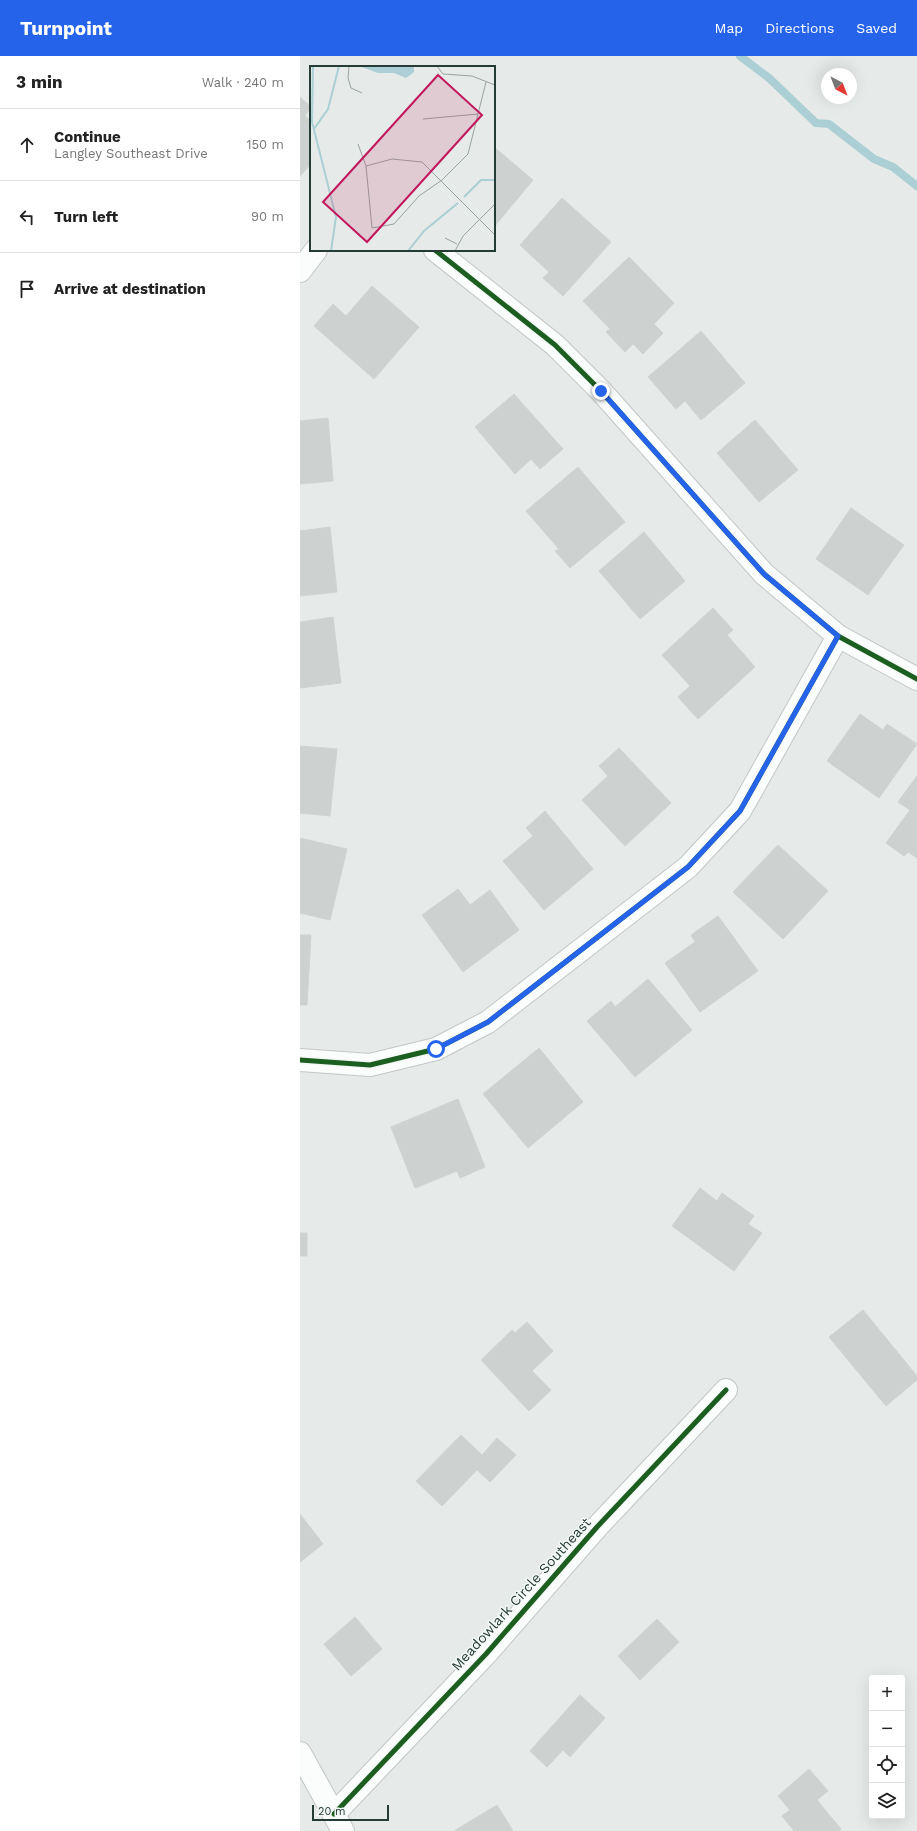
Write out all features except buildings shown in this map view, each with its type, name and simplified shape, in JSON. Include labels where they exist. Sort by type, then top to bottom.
[{"type":"street","points":[[300,271],[315,251]]},
{"type":"street","points":[[436,251],[555,345],[601,391],[764,574],[838,636],[917,679]]},
{"type":"street","points":[[300,1060],[370,1065],[436,1049],[488,1022],[688,867],[740,811],[838,636]]},
{"type":"street","name":"Meadowlark Circle Southeast","points":[[339,1823],[597,1527],[726,1390]]},
{"type":"street","points":[[300,1753],[339,1823]]},
{"type":"waterway","points":[[740,56],[769,78],[816,123],[829,124],[874,159],[893,167],[917,186]]},
{"type":"cycle path","points":[[436,251],[555,345],[601,391],[764,574],[838,636],[917,679]]},
{"type":"cycle path","points":[[300,1060],[370,1065],[436,1049],[488,1022],[688,867],[740,811],[838,636]]},
{"type":"cycle path","points":[[334,1814],[486,1654],[597,1527],[726,1390]]},
{"type":"route","points":[[436,1049],[488,1022],[688,867],[740,811],[838,636],[764,574],[601,391]]}]
